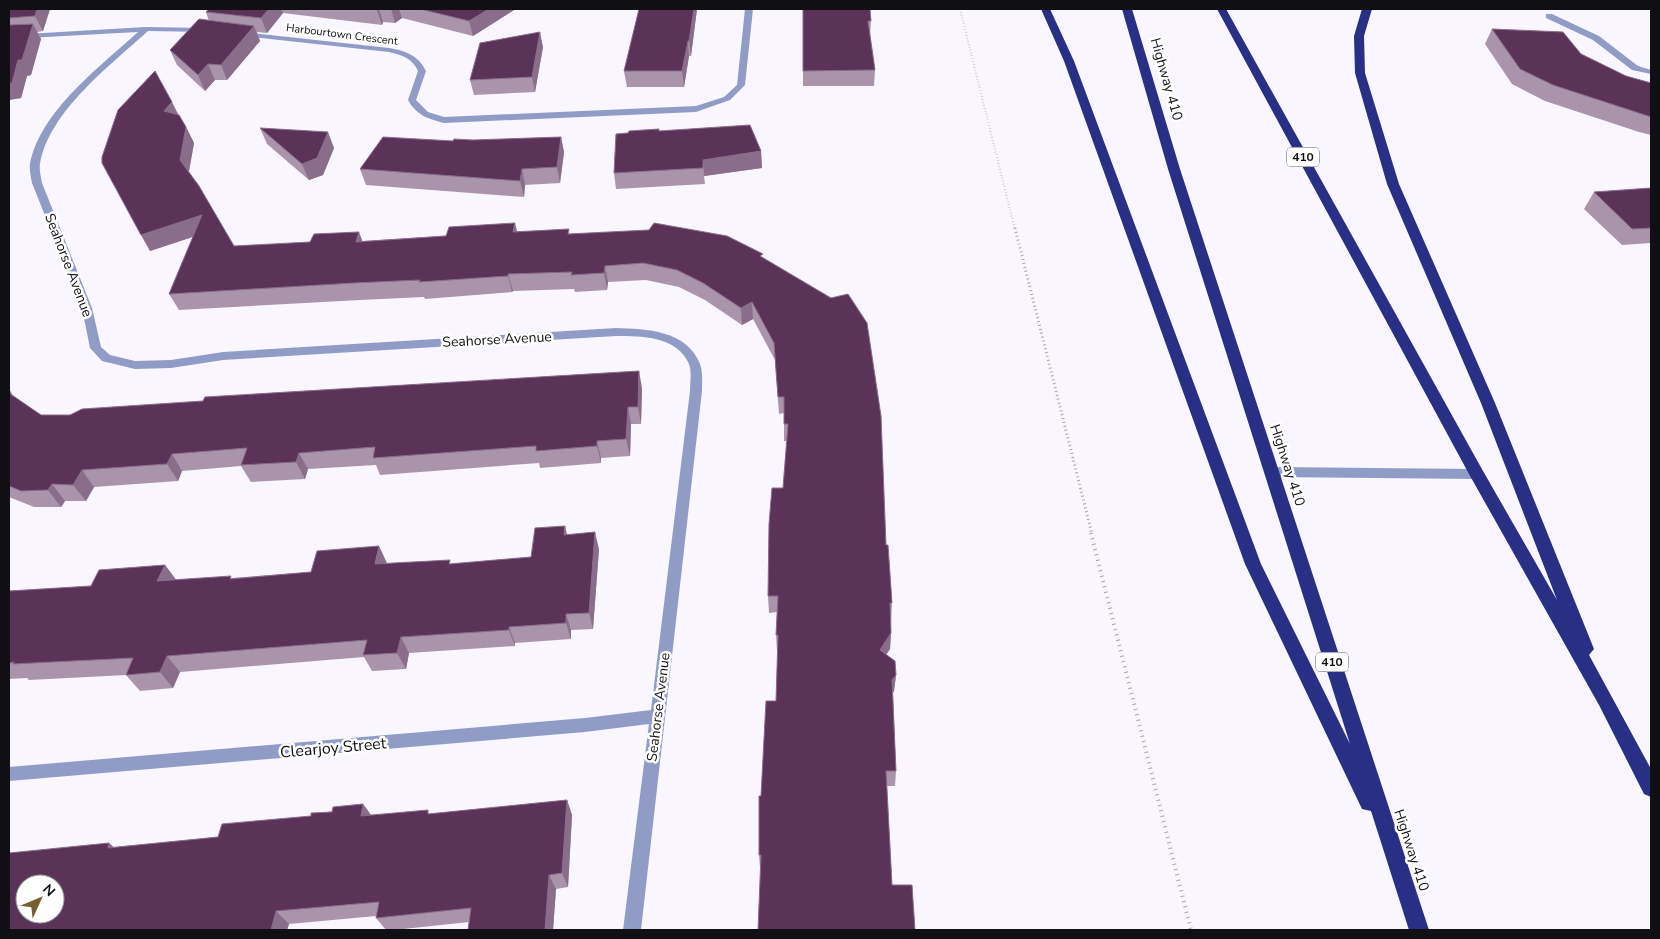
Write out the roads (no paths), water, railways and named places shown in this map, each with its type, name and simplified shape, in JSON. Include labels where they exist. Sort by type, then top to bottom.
[{"type":"highway","points":[[1045,9],[1069,61],[1253,564],[1393,853]]},
{"type":"highway","name":"Highway 410","points":[[1127,9],[1174,168],[1419,930]]},
{"type":"highway","name":"410","points":[[1221,9],[1477,474],[1605,699],[1651,788]]},
{"type":"highway","points":[[1366,9],[1359,36],[1360,73],[1393,184],[1488,403],[1605,699]]},
{"type":"street","name":"Harbourtown Crescent","points":[[237,33],[389,50],[408,54],[417,61],[422,71],[412,100],[417,110],[430,117],[457,120],[676,110],[710,106],[735,94],[741,85],[743,76],[749,9]]},
{"type":"street","points":[[1549,16],[1596,38],[1635,68],[1651,72]]},
{"type":"street","points":[[9,37],[146,29],[183,28],[217,31]]},
{"type":"street","name":"Seahorse Avenue","points":[[146,29],[75,96],[60,114],[47,132],[35,164],[37,183],[87,308],[96,348],[106,358],[135,365],[171,364],[223,356],[616,332],[656,334],[680,344],[694,364],[696,391],[632,930]]},
{"type":"street","points":[[1271,472],[1477,474]]},
{"type":"street","name":"Clearjoy Street","points":[[9,774],[585,725],[656,716]]}]
